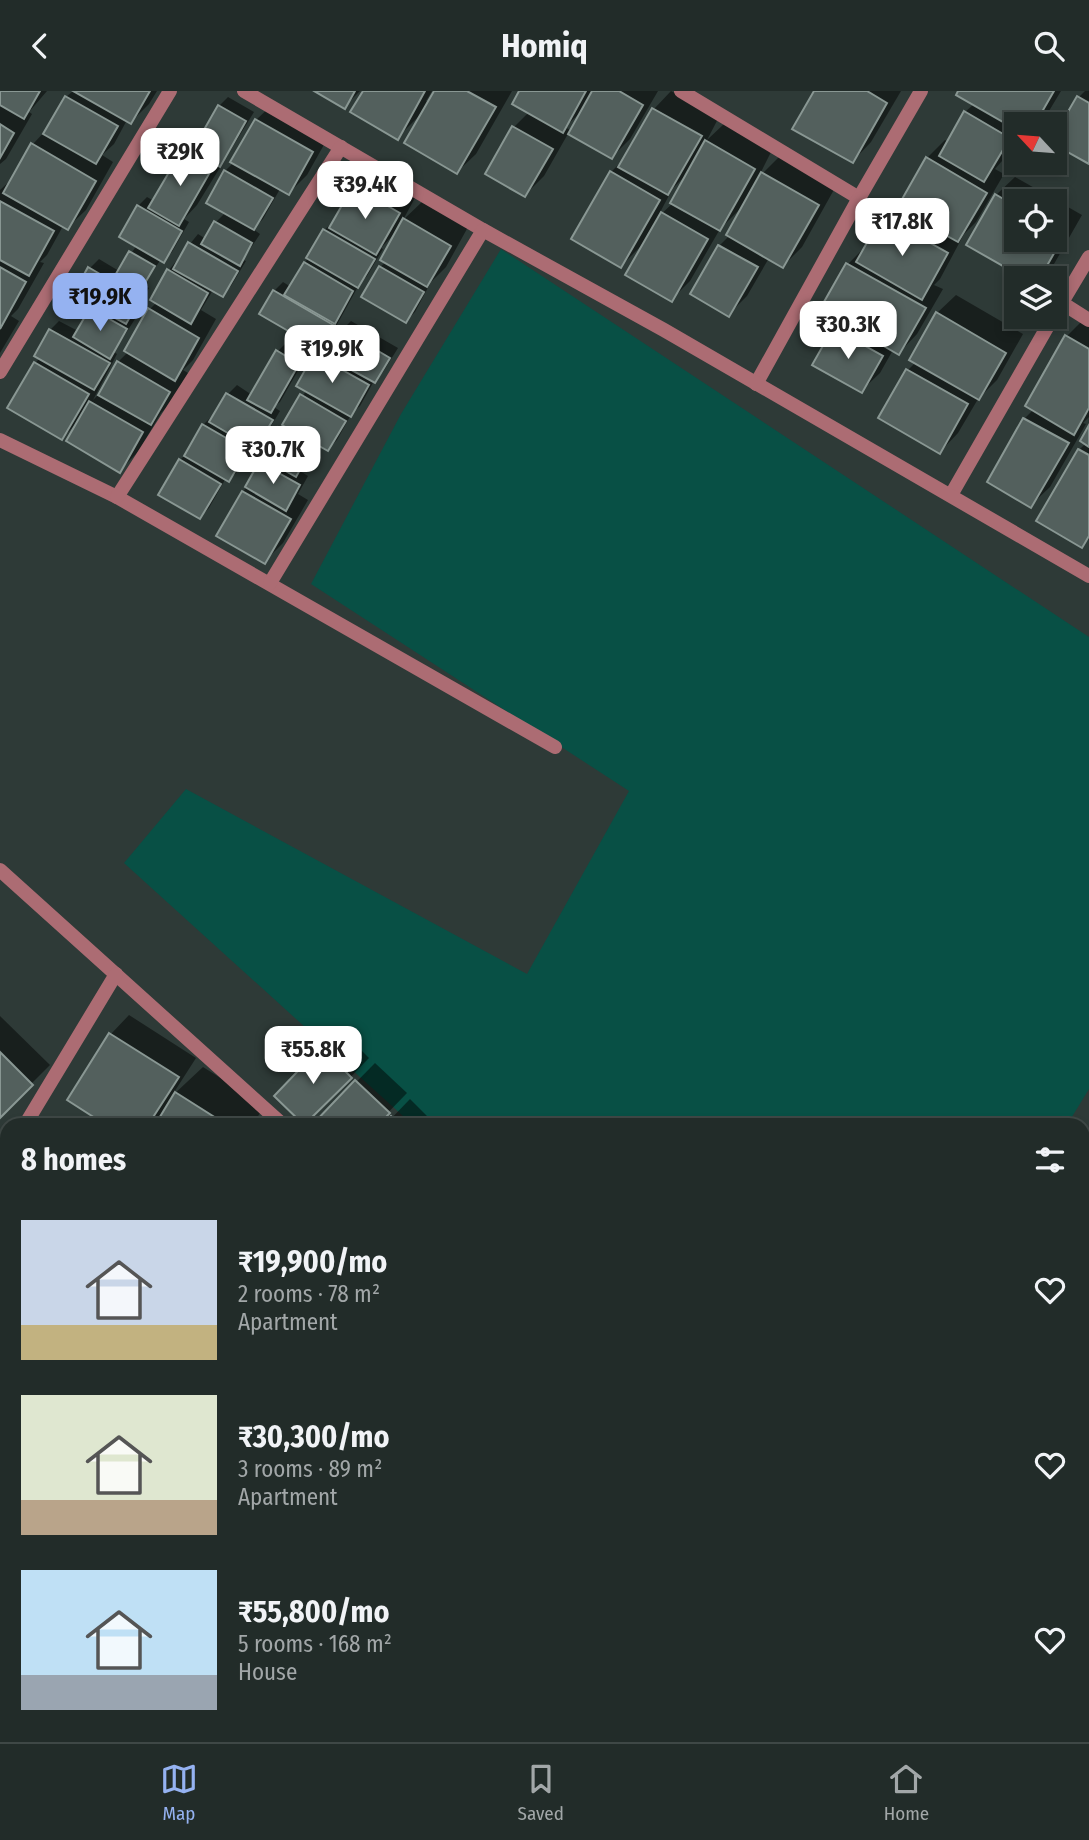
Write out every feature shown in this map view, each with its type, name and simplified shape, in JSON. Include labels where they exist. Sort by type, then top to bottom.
[{"type":"street","points":[[0,372],[170,91]]},
{"type":"street","points":[[244,91],[1089,576]]},
{"type":"street","points":[[681,91],[859,198]]},
{"type":"street","points":[[756,384],[921,91]]},
{"type":"street","points":[[117,497],[341,147]]},
{"type":"street","points":[[270,583],[483,230]]},
{"type":"street","points":[[1067,294],[1089,257]]},
{"type":"street","points":[[1067,314],[1089,320]]},
{"type":"street","points":[[951,495],[1047,329]]},
{"type":"street","points":[[0,440],[117,497],[555,747]]},
{"type":"street","points":[[0,870],[271,1118]]},
{"type":"street","points":[[30,1118],[116,974]]},
{"type":"green space","points":[[501,249],[1089,637],[1089,1089],[1071,1118],[405,1118],[124,863],[186,789],[527,974],[629,791],[311,584],[401,414]]},
{"type":"building","points":[[0,91],[40,91],[24,119],[0,105]]},
{"type":"building","points":[[73,91],[150,91],[131,124]]},
{"type":"building","points":[[314,91],[355,91],[345,109]]},
{"type":"building","points":[[363,91],[425,91],[398,140],[350,112]]},
{"type":"building","points":[[434,91],[467,91],[496,107],[457,174],[404,143]]},
{"type":"building","points":[[519,91],[586,91],[563,133],[512,104]]},
{"type":"building","points":[[592,91],[619,91],[643,105],[612,159],[568,134]]},
{"type":"building","points":[[814,91],[867,91],[887,103],[853,163],[792,129]]},
{"type":"building","points":[[958,91],[1054,91],[1042,112],[1004,112],[1004,123],[956,95]]},
{"type":"building","points":[[65,96],[118,126],[96,164],[43,134]]},
{"type":"building","points":[[1077,96],[1089,103],[1089,164],[1068,152],[1068,112]]},
{"type":"building","points":[[218,105],[246,121],[220,167],[192,151]]},
{"type":"building","points":[[652,108],[702,136],[668,195],[618,167]]},
{"type":"building","points":[[964,111],[1004,134],[1004,148],[984,182],[939,156]]},
{"type":"building","points":[[255,119],[313,152],[289,195],[230,162]]},
{"type":"building","points":[[0,124],[14,133],[0,158]]},
{"type":"building","points":[[512,126],[553,149],[525,197],[485,174]]},
{"type":"building","points":[[705,140],[755,169],[720,231],[670,203]]},
{"type":"building","points":[[31,143],[96,181],[68,230],[3,193]]},
{"type":"building","points":[[182,150],[213,167],[179,226],[148,208]]},
{"type":"building","points":[[926,157],[987,193],[958,242],[897,208]]},
{"type":"building","points":[[224,170],[273,198],[254,230],[206,203]]},
{"type":"building","points":[[610,171],[660,200],[621,268],[571,239]]},
{"type":"building","points":[[761,172],[819,205],[783,268],[726,235]]},
{"type":"building","points":[[353,186],[400,213],[376,255],[329,228]]},
{"type":"building","points":[[995,194],[1004,199],[1004,252],[1055,252],[1047,266],[1004,267],[966,245]]},
{"type":"building","points":[[0,201],[54,231],[29,276],[0,260]]},
{"type":"building","points":[[137,205],[182,231],[164,263],[119,237]]},
{"type":"building","points":[[661,212],[708,239],[672,302],[625,275]]},
{"type":"building","points":[[882,216],[948,253],[922,300],[856,262]]},
{"type":"building","points":[[403,218],[451,246],[427,287],[380,260]]},
{"type":"building","points":[[214,221],[252,243],[240,266],[201,244]]},
{"type":"building","points":[[323,229],[375,259],[358,288],[306,258]]},
{"type":"building","points":[[188,242],[238,271],[223,297],[173,269]]},
{"type":"building","points":[[718,245],[758,267],[729,317],[690,294]]},
{"type":"building","points":[[129,251],[155,266],[139,293],[113,279]]},
{"type":"building","points":[[304,262],[353,291],[335,324],[284,295]]},
{"type":"building","points":[[846,263],[926,308],[899,355],[820,309]]},
{"type":"building","points":[[379,266],[424,292],[406,323],[361,297]]},
{"type":"building","points":[[0,267],[26,282],[0,329]]},
{"type":"building","points":[[88,267],[141,298],[126,324],[73,295]]},
{"type":"building","points":[[167,269],[208,293],[191,324],[150,300]]},
{"type":"building","points":[[273,290],[335,326],[321,350],[259,314]]},
{"type":"building","points":[[90,308],[127,329],[110,359],[73,337]]},
{"type":"building","points":[[148,308],[199,338],[175,381],[124,351]]},
{"type":"building","points":[[936,312],[1006,353],[979,400],[909,360]]},
{"type":"building","points":[[833,328],[883,356],[862,393],[812,365]]},
{"type":"building","points":[[49,329],[110,363],[94,390],[34,356]]},
{"type":"building","points":[[341,329],[390,358],[375,383],[326,356]]},
{"type":"building","points":[[1065,335],[1089,349],[1089,408],[1074,435],[1025,406]]},
{"type":"building","points":[[276,350],[299,364],[271,413],[247,400]]},
{"type":"building","points":[[314,354],[369,385],[351,417],[296,386]]},
{"type":"building","points":[[117,361],[170,392],[151,425],[98,395]]},
{"type":"building","points":[[34,362],[89,394],[62,440],[7,408]]},
{"type":"building","points":[[906,369],[968,404],[940,454],[878,418]]},
{"type":"building","points":[[226,393],[273,420],[255,449],[209,422]]},
{"type":"building","points":[[300,394],[346,421],[328,451],[282,425]]},
{"type":"building","points":[[89,401],[143,432],[120,473],[66,441]]},
{"type":"building","points":[[1023,418],[1069,443],[1031,508],[987,482]]},
{"type":"building","points":[[202,424],[247,450],[229,482],[184,456]]},
{"type":"building","points":[[1089,425],[1089,447],[1080,441]]},
{"type":"building","points":[[278,427],[313,447],[296,477],[261,457]]},
{"type":"building","points":[[1078,449],[1089,455],[1089,536],[1082,548],[1036,521]]},
{"type":"building","points":[[179,459],[221,484],[200,519],[158,495]]},
{"type":"building","points":[[259,462],[300,485],[286,511],[245,487]]},
{"type":"building","points":[[242,491],[291,519],[265,564],[216,536]]},
{"type":"building","points":[[109,1033],[179,1077],[153,1118],[95,1118],[67,1100]]},
{"type":"building","points":[[321,1047],[352,1078],[311,1118],[297,1118],[274,1096]]},
{"type":"building","points":[[0,1052],[33,1085],[0,1118]]},
{"type":"building","points":[[355,1080],[390,1113],[385,1118],[319,1118]]},
{"type":"building","points":[[175,1092],[216,1118],[159,1118]]}]
